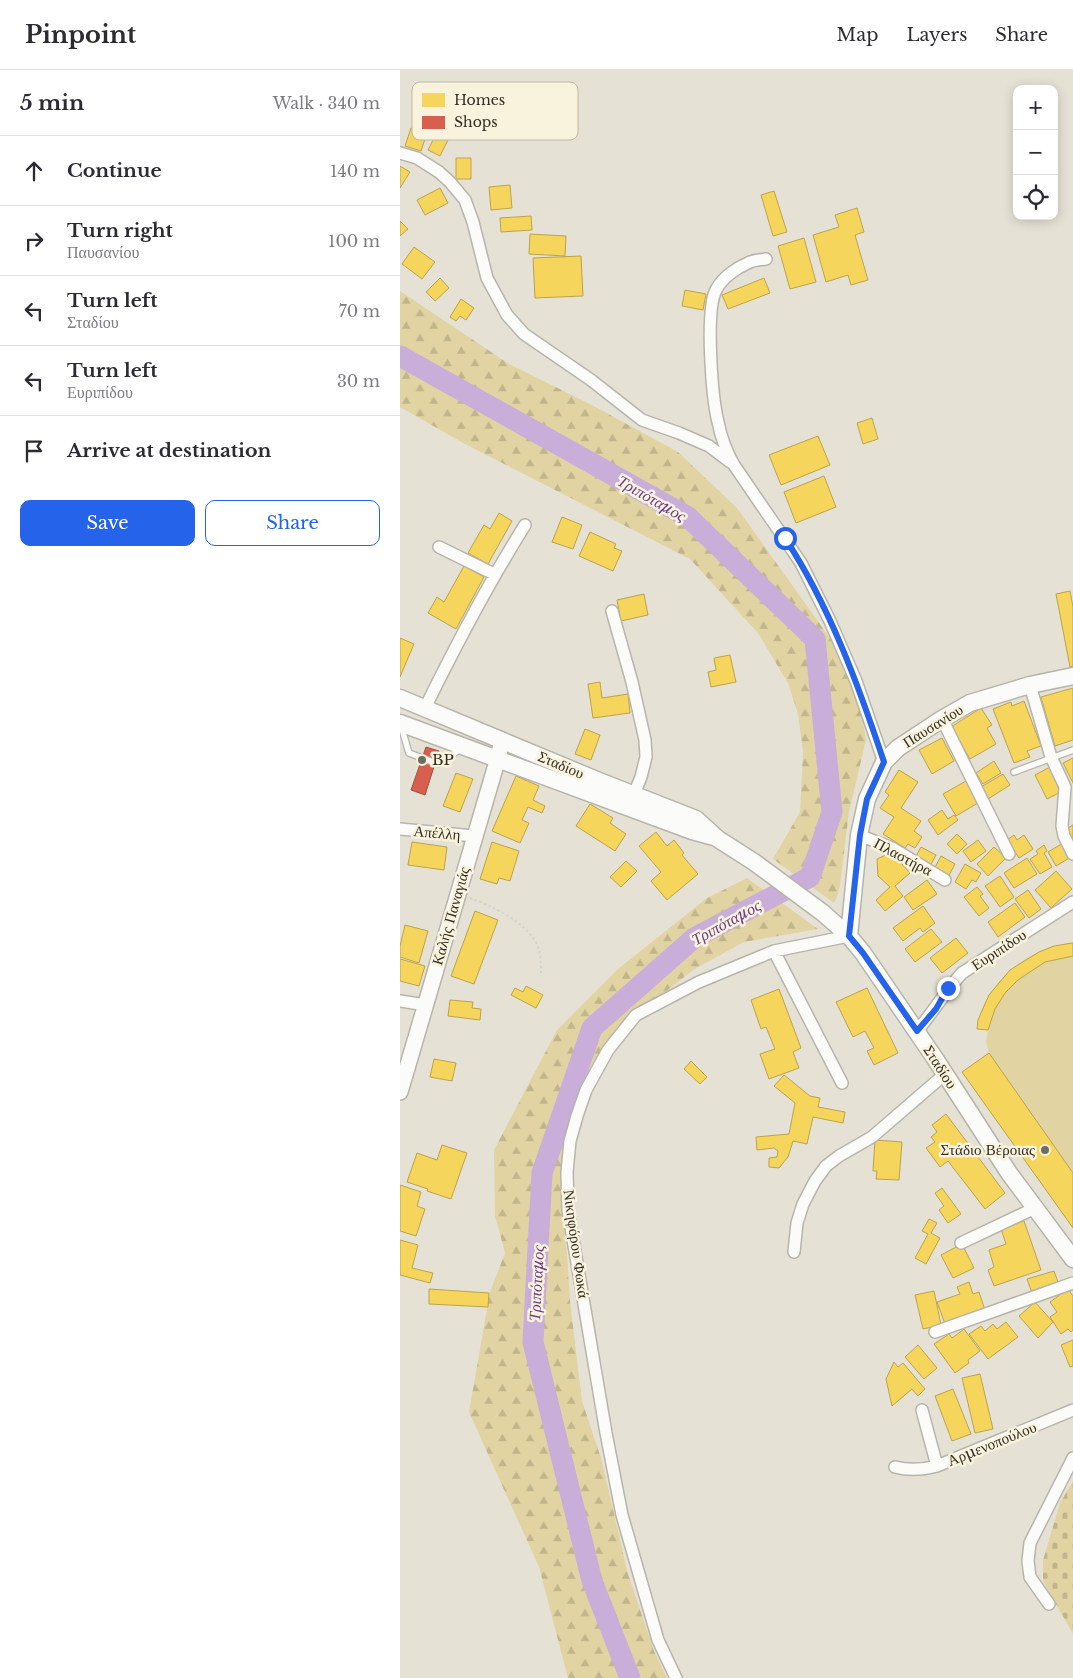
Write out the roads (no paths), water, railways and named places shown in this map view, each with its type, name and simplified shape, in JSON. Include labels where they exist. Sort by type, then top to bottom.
[{"type":"main road","name":"Παυσανίου","points":[[849,936],[860,835],[867,799],[884,762],[898,748],[970,703],[1073,676]]},
{"type":"main road","name":"Σταδίου","points":[[400,698],[696,819],[718,839],[754,862],[823,913],[849,936],[863,953],[917,1031],[1009,1173],[1073,1259]]},
{"type":"main road","name":"Σταδίου","points":[[400,724],[718,839]]},
{"type":"street","points":[[400,153],[417,158],[439,172],[465,200],[473,222],[487,278],[507,315],[524,334],[591,380],[642,420],[679,432],[709,446],[734,465]]},
{"type":"street","points":[[766,259],[748,262],[728,275],[716,290],[711,310],[712,378],[717,420],[726,451],[801,563],[830,621],[856,681],[884,762]]},
{"type":"street","points":[[425,708],[454,648],[494,574],[525,525]]},
{"type":"street","points":[[439,547],[494,574]]},
{"type":"street","points":[[612,611],[632,682],[645,740],[646,757],[634,794]]},
{"type":"street","points":[[1030,686],[1051,757],[1065,787],[1062,826],[1064,836],[1073,854]]},
{"type":"street","points":[[942,719],[1009,854]]},
{"type":"street","name":"Καλής Παναγιάς","points":[[400,1092],[502,740]]},
{"type":"street","points":[[1062,826],[1073,821]]},
{"type":"street","name":"Απέλλη","points":[[400,830],[474,836]]},
{"type":"street","name":"Πλαστήρα","points":[[860,835],[892,848],[945,880]]},
{"type":"street","name":"Ευριπίδου","points":[[917,1031],[936,1009],[948,988],[962,973],[1073,902]]},
{"type":"street","name":"Νικηφόρου Φωκά","points":[[676,1678],[658,1640],[622,1515],[568,1210],[567,1172],[570,1140],[586,1090],[608,1050],[636,1015],[699,982],[774,951],[849,936]]},
{"type":"street","points":[[774,951],[842,1083]]},
{"type":"street","points":[[400,1001],[426,1005]]},
{"type":"street","points":[[794,1252],[797,1223],[803,1204],[815,1181],[826,1166],[839,1156],[872,1137],[945,1074]]},
{"type":"street","points":[[961,1243],[1035,1208]]},
{"type":"street","points":[[935,1332],[1073,1283]]},
{"type":"street","name":"Αρμενοπούλου","points":[[922,1410],[937,1466],[1073,1410]]},
{"type":"street","points":[[1049,1604],[1030,1577],[1028,1561],[1030,1543],[1073,1458]]},
{"type":"street","points":[[895,1467],[921,1470],[937,1466]]},
{"type":"lane","points":[[400,724],[410,753],[438,764],[465,746]]},
{"type":"lane","points":[[1014,772],[1073,750]]},
{"type":"waterway","name":"Τριπόταμος","points":[[400,356],[688,517],[815,639],[832,812],[810,877],[694,938],[592,1028],[542,1173],[533,1342],[592,1581],[630,1678]]},
{"type":"place","name":"BP","points":[[422,760]]},
{"type":"place","name":"Στάδιο Βέροιας","points":[[1045,1150]]}]
